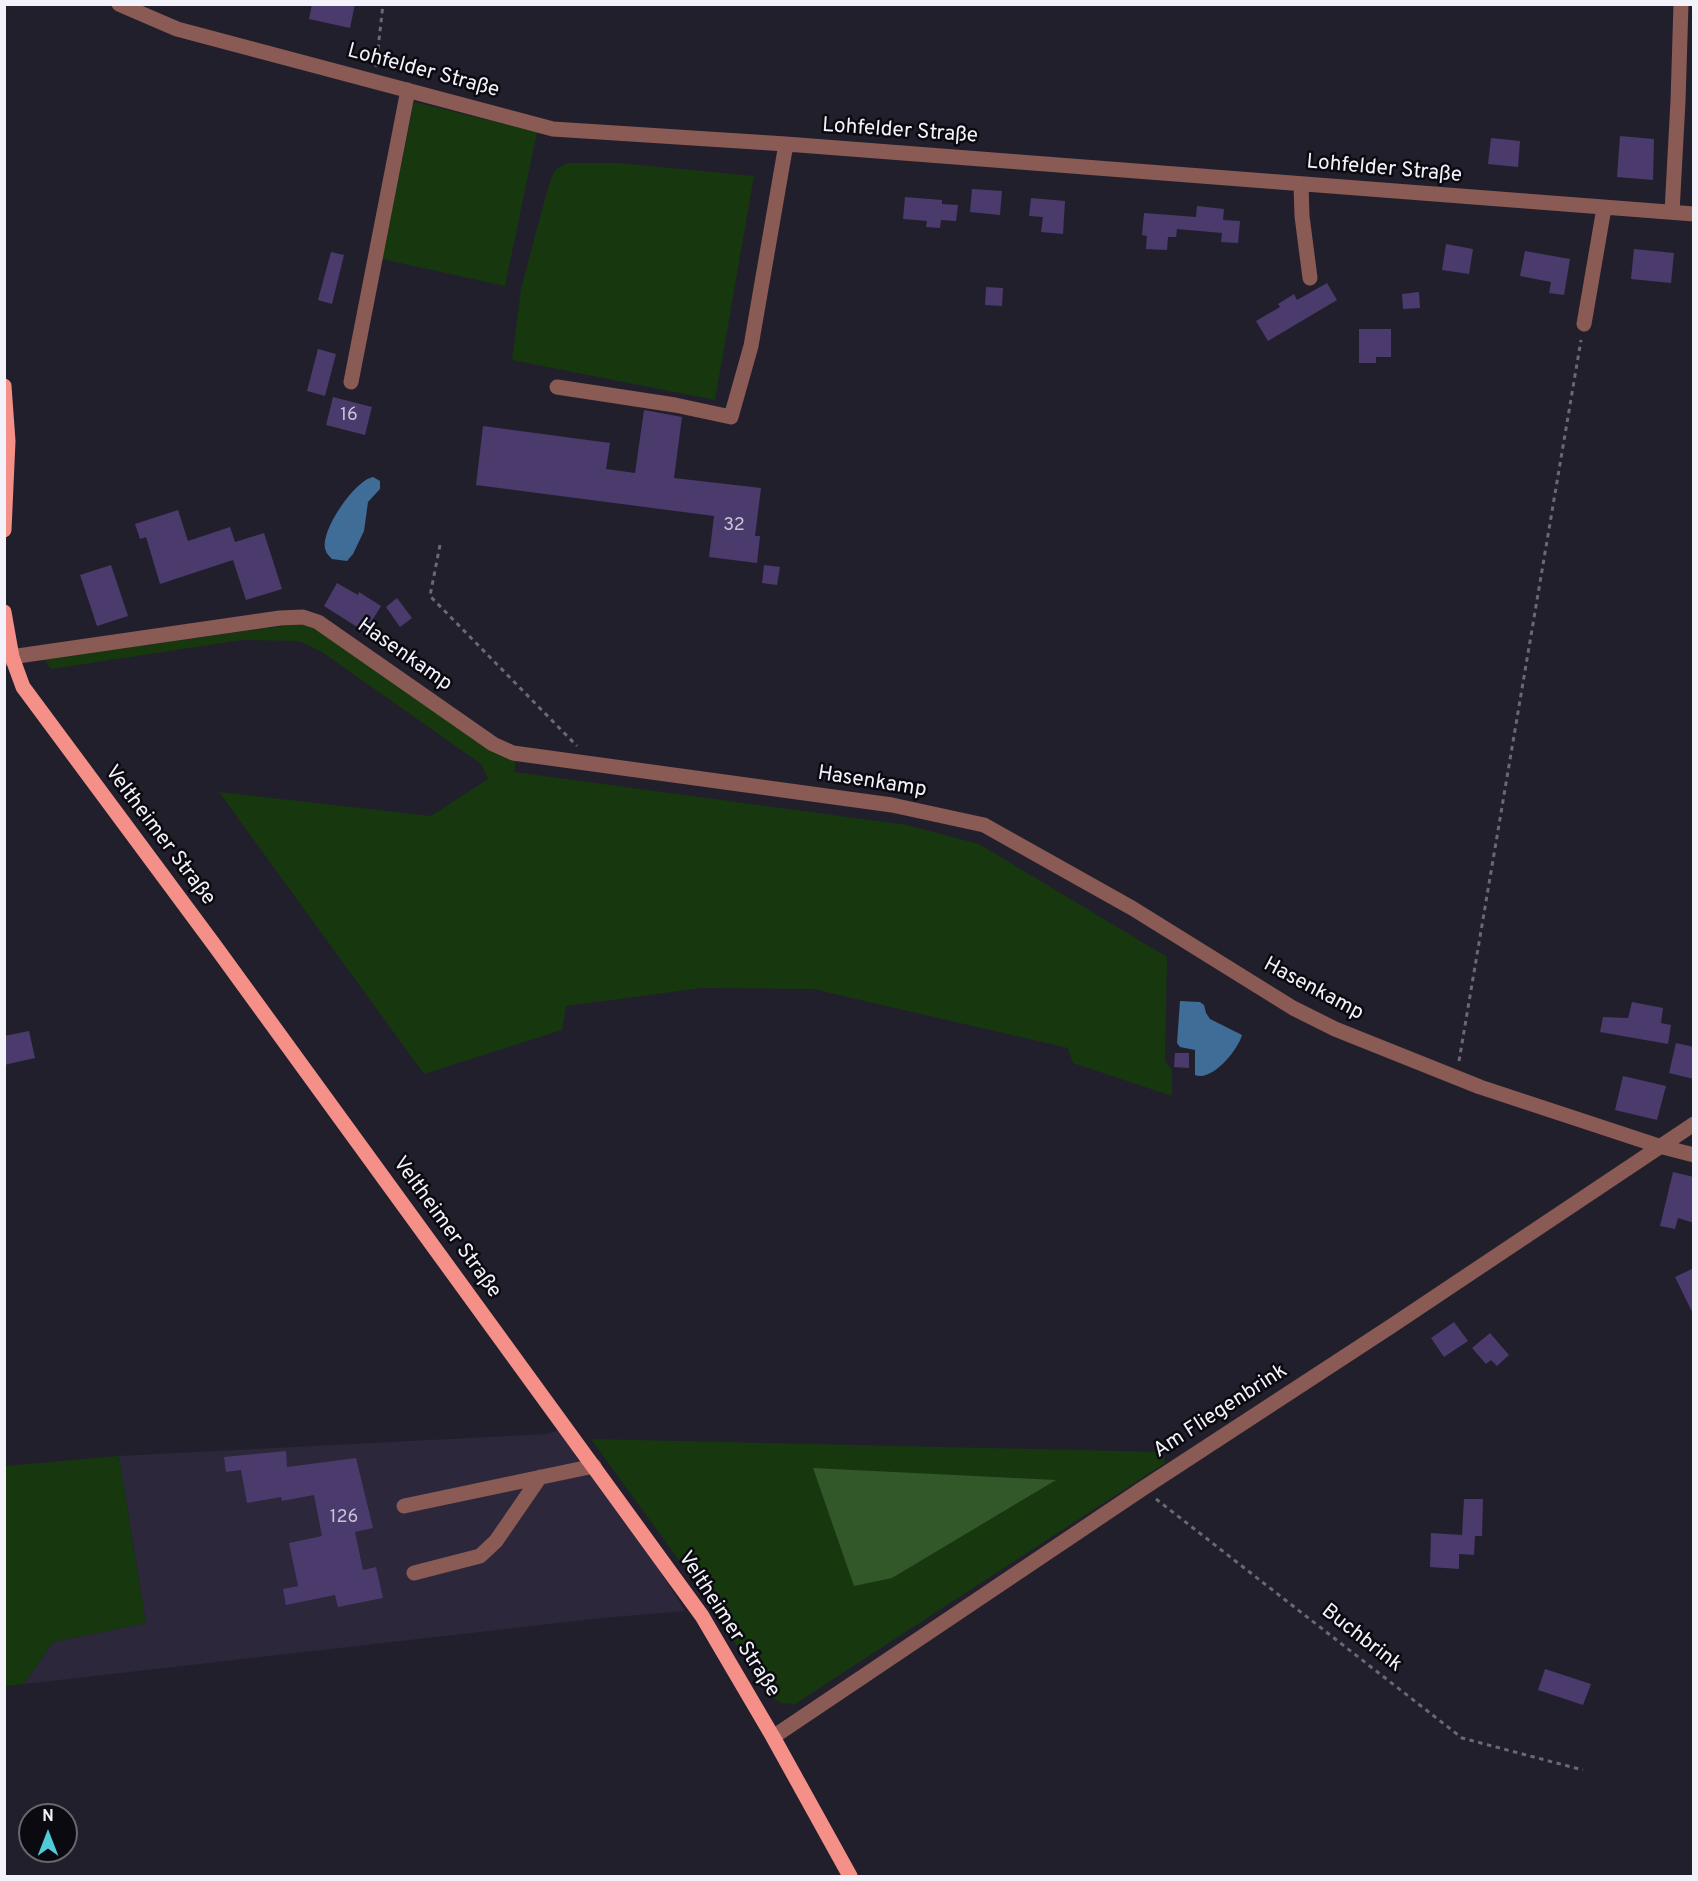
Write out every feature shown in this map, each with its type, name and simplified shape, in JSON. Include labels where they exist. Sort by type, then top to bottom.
[{"type":"main road","points":[[4,386],[8,441],[4,530]]},
{"type":"main road","name":"Veltheimer Straße","points":[[4,612],[8,658],[23,687],[215,946],[702,1616],[773,1737],[850,1876]]},
{"type":"street","name":"Lohfelder Straße","points":[[119,4],[177,29],[553,129],[786,144],[1694,214]]},
{"type":"street","points":[[1672,212],[1681,4]]},
{"type":"street","points":[[351,382],[408,90]]},
{"type":"street","points":[[556,387],[675,405],[731,417],[751,346],[786,144]]},
{"type":"street","points":[[1300,184],[1310,278]]},
{"type":"street","points":[[1584,324],[1604,208]]},
{"type":"street","name":"Hasenkamp","points":[[8,658],[280,618],[303,617],[318,622],[494,744],[513,753],[892,805],[984,825],[1132,908],[1293,1008],[1335,1029],[1480,1087],[1659,1146],[1694,1155]]},
{"type":"street","name":"Am Fliegenbrink","points":[[773,1737],[1694,1124]]},
{"type":"street","points":[[404,1506],[594,1466]]},
{"type":"street","points":[[414,1573],[480,1556],[496,1542],[540,1477]]},
{"type":"path","points":[[373,81],[383,4]]},
{"type":"path","points":[[1458,1078],[1464,1029],[1584,324]]},
{"type":"path","points":[[440,545],[430,596],[582,751],[586,764]]},
{"type":"path","name":"Buchbrink","points":[[1143,1489],[1462,1738],[1583,1770]]},
{"type":"shaded area","points":[[571,1426],[685,1611],[602,1618],[24,1684],[53,1642],[146,1623],[119,1456],[547,1434]]},
{"type":"green space","points":[[414,102],[537,132],[505,286],[382,259]]},
{"type":"green space","points":[[568,163],[619,163],[754,176],[715,400],[512,360],[521,289],[551,178],[556,169]]},
{"type":"green space","points":[[303,623],[332,637],[516,759],[514,772],[907,825],[979,844],[1167,957],[1165,1061],[1172,1070],[1172,1096],[1073,1063],[1068,1048],[813,989],[702,988],[566,1006],[562,1030],[424,1074],[219,792],[431,816],[488,779],[481,764],[322,652],[299,641],[242,640],[51,669],[44,659]]},
{"type":"green space","points":[[591,1439],[1164,1452],[1165,1463],[795,1704],[781,1703],[766,1693],[715,1610]]},
{"type":"green space","points":[[119,1456],[146,1623],[53,1642],[24,1684],[5,1686],[5,1466]]},
{"type":"green space","points":[[813,1468],[1056,1480],[892,1578],[854,1586]]},
{"type":"water","points":[[373,477],[380,481],[380,489],[368,502],[364,531],[353,554],[347,561],[332,559],[326,552],[325,543],[333,520],[357,487]]},
{"type":"water","points":[[1180,1001],[1200,1002],[1204,1005],[1210,1019],[1242,1035],[1230,1056],[1209,1074],[1195,1075],[1195,1050],[1180,1047],[1177,1043]]},
{"type":"building","points":[[312,4],[355,4],[350,28],[309,19]]},
{"type":"building","points":[[1620,136],[1654,139],[1653,180],[1617,177]]},
{"type":"building","points":[[1491,138],[1520,141],[1518,167],[1488,164]]},
{"type":"building","points":[[972,189],[1002,191],[1000,215],[970,212]]},
{"type":"building","points":[[905,197],[942,200],[942,204],[958,205],[956,221],[941,220],[940,228],[926,227],[927,221],[903,219]]},
{"type":"building","points":[[1031,198],[1065,201],[1063,234],[1041,232],[1043,217],[1029,216]]},
{"type":"building","points":[[1197,206],[1224,209],[1223,220],[1240,221],[1238,243],[1221,242],[1222,233],[1177,229],[1176,237],[1168,237],[1167,250],[1146,249],[1147,236],[1142,235],[1144,213],[1196,217]]},
{"type":"building","points":[[1446,244],[1473,249],[1469,274],[1442,270]]},
{"type":"building","points":[[1634,249],[1674,253],[1671,283],[1631,279]]},
{"type":"building","points":[[1525,251],[1570,259],[1564,295],[1549,293],[1551,282],[1520,276]]},
{"type":"building","points":[[331,252],[344,255],[332,304],[318,300]]},
{"type":"building","points":[[1327,283],[1337,300],[1268,341],[1256,321],[1280,307],[1278,304],[1294,294],[1297,300]]},
{"type":"building","points":[[986,287],[1003,288],[1002,306],[985,305]]},
{"type":"building","points":[[1419,292],[1420,308],[1403,309],[1402,294]]},
{"type":"building","points":[[1359,329],[1391,329],[1391,357],[1376,357],[1376,363],[1359,363]]},
{"type":"building","points":[[318,349],[336,354],[325,396],[307,391]]},
{"type":"building","points":[[333,397],[372,407],[365,435],[326,425]]},
{"type":"building","points":[[644,410],[682,417],[674,478],[761,488],[755,536],[760,536],[757,563],[709,557],[714,516],[476,485],[483,426],[610,443],[606,469],[635,473]]},
{"type":"building","points":[[178,510],[188,541],[230,527],[235,542],[264,533],[282,589],[246,600],[233,560],[160,584],[146,537],[140,539],[135,524]]},
{"type":"building","points":[[111,565],[128,616],[97,626],[80,575]]},
{"type":"building","points":[[764,565],[780,567],[777,585],[762,583]]},
{"type":"building","points":[[337,583],[358,595],[359,592],[381,606],[365,632],[324,606]]},
{"type":"building","points":[[397,598],[412,618],[400,627],[386,607]]},
{"type":"building","points":[[1632,1002],[1663,1008],[1661,1023],[1671,1025],[1668,1044],[1600,1032],[1603,1017],[1628,1018]]},
{"type":"building","points":[[29,1031],[35,1058],[4,1065],[4,1036]]},
{"type":"building","points":[[1676,1043],[1694,1047],[1694,1079],[1669,1073]]},
{"type":"building","points":[[1175,1053],[1189,1053],[1189,1068],[1174,1067]]},
{"type":"building","points":[[1623,1076],[1666,1086],[1657,1120],[1615,1110]]},
{"type":"building","points":[[1673,1172],[1694,1177],[1694,1223],[1678,1218],[1675,1229],[1660,1226]]},
{"type":"building","points":[[1694,1268],[1694,1316],[1675,1277]]},
{"type":"building","points":[[1454,1322],[1468,1341],[1444,1357],[1431,1338]]},
{"type":"building","points":[[1490,1333],[1509,1355],[1497,1366],[1491,1360],[1486,1364],[1472,1348]]},
{"type":"building","points":[[286,1451],[287,1467],[356,1458],[373,1528],[355,1532],[363,1570],[376,1567],[383,1598],[338,1607],[335,1595],[286,1605],[283,1589],[298,1586],[289,1543],[322,1536],[314,1495],[282,1501],[281,1497],[247,1503],[241,1470],[226,1472],[224,1457]]},
{"type":"building","points":[[1464,1499],[1483,1499],[1482,1536],[1475,1536],[1474,1555],[1459,1554],[1459,1569],[1430,1567],[1431,1533],[1462,1535]]},
{"type":"building","points":[[1545,1669],[1591,1684],[1583,1705],[1538,1690]]}]
